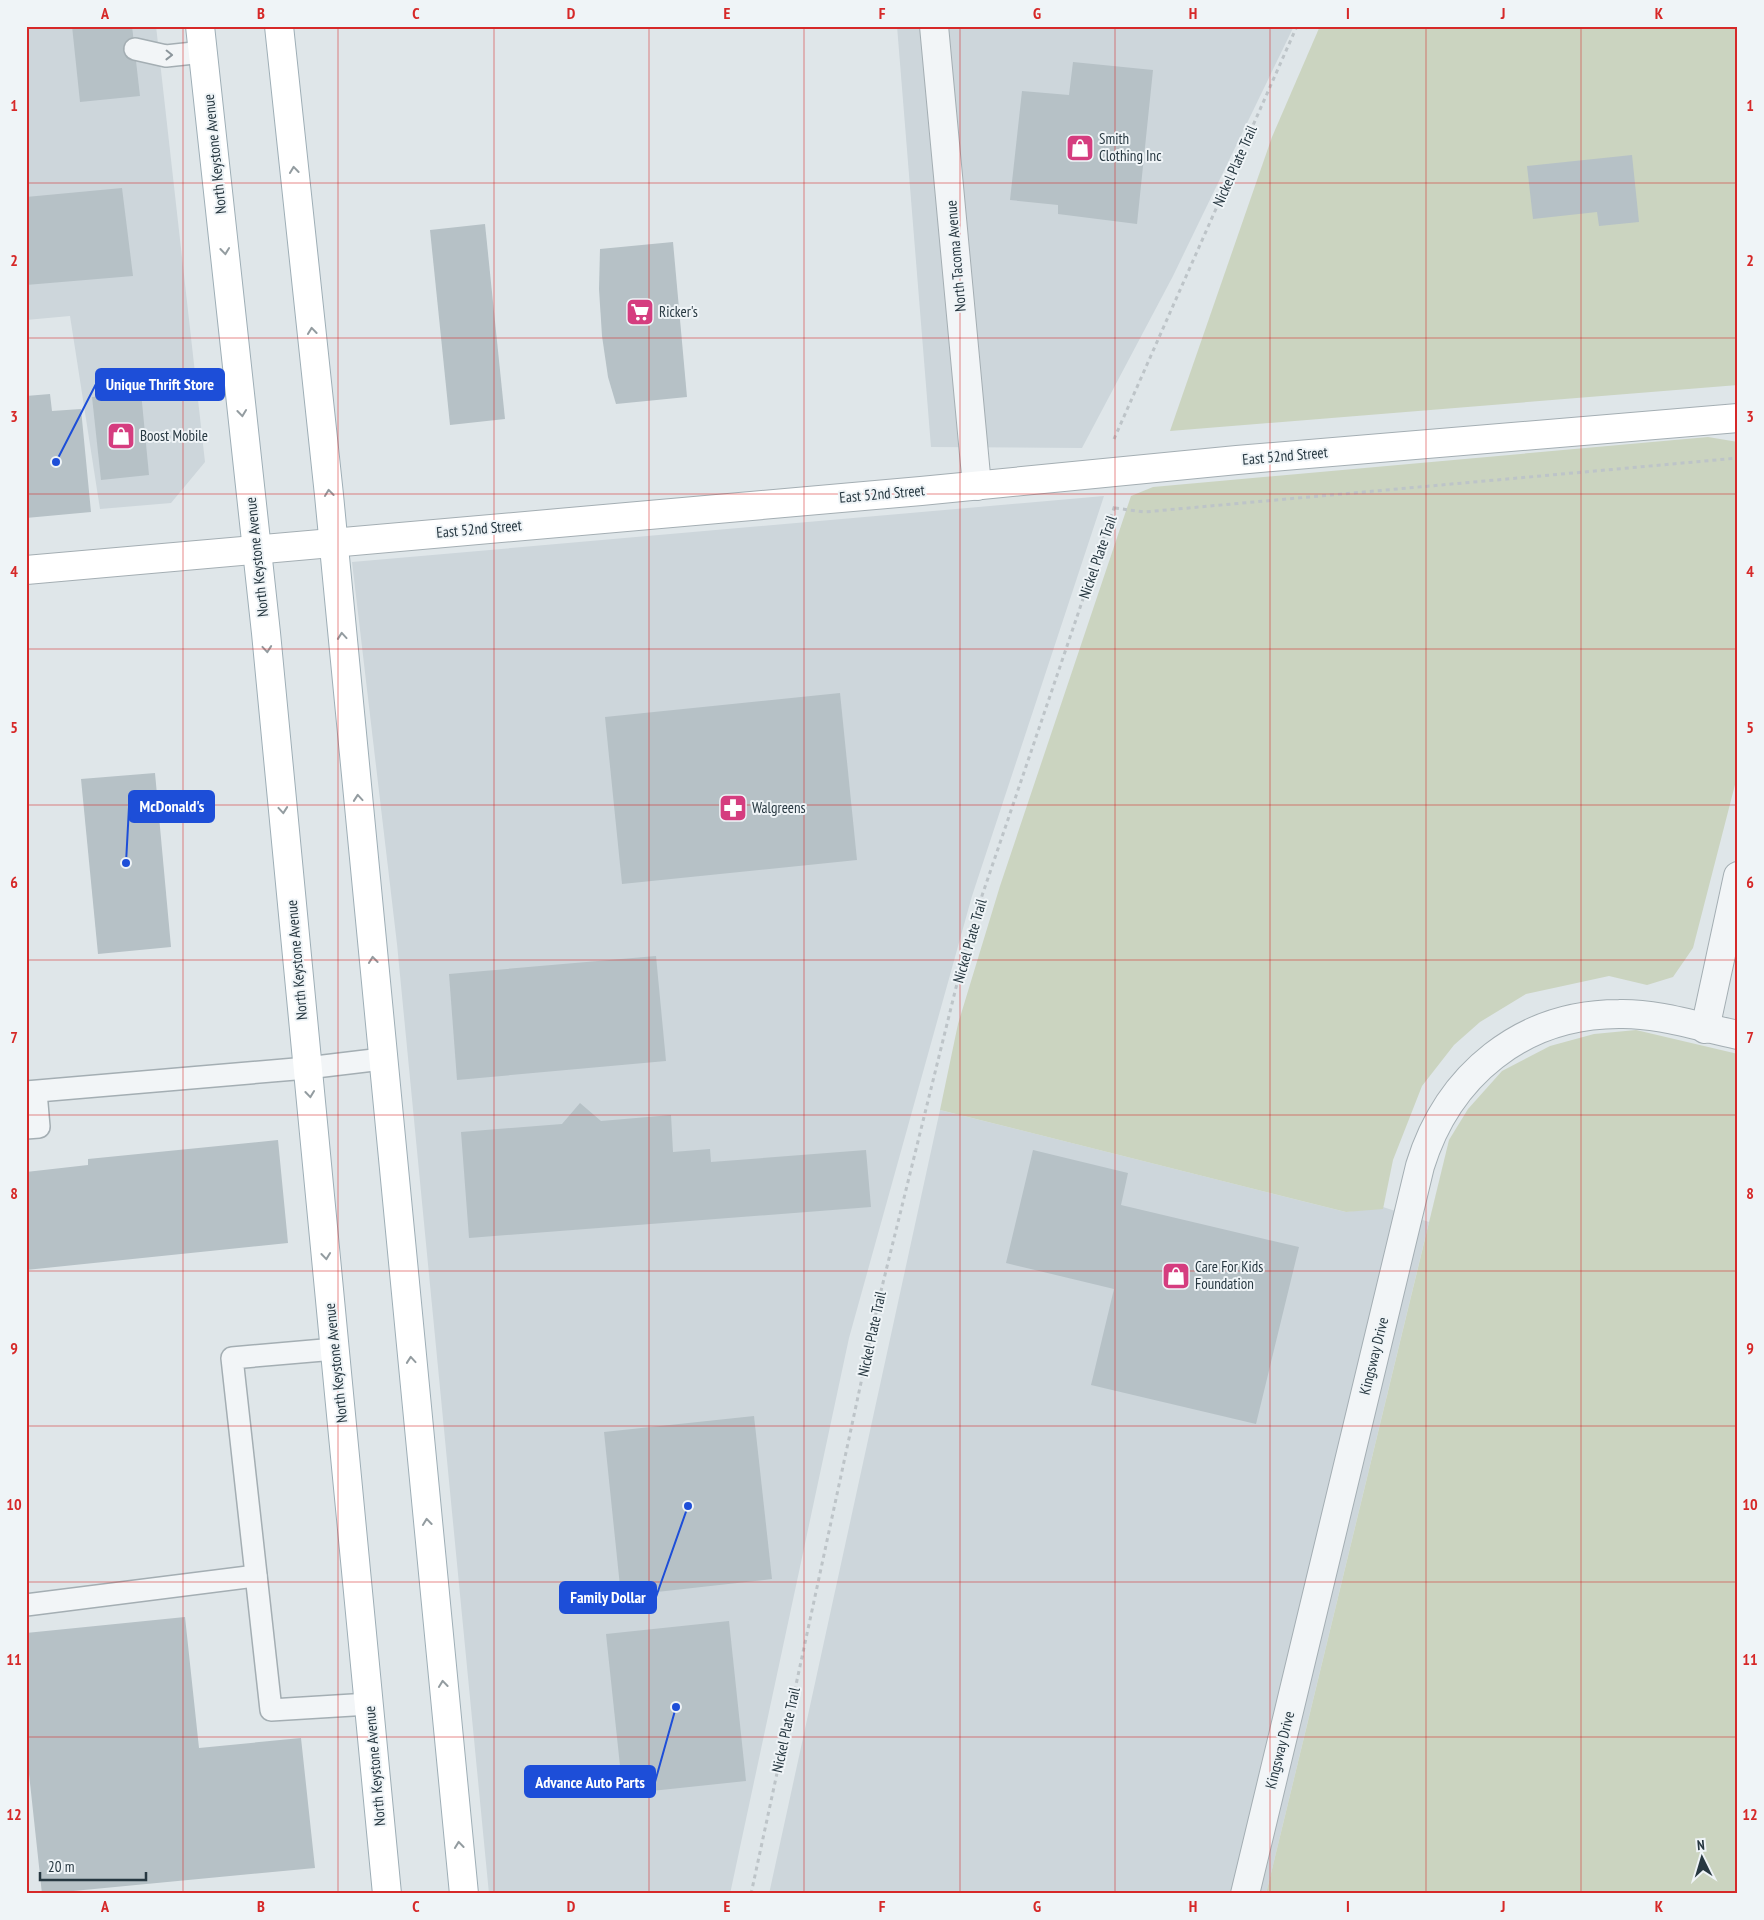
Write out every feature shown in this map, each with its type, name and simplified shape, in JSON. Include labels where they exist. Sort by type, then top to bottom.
[{"type":"main road","points":[[279,26],[334,541],[382,1059],[464,1894]]},
{"type":"main road","name":"North Keystone Avenue","points":[[202,39],[256,548],[387,1894]]},
{"type":"main road","name":"East 52nd Street","points":[[26,570],[334,541],[977,486],[1111,472],[1738,418]]},
{"type":"street","name":"North Tacoma Avenue","points":[[934,26],[977,486]]},
{"type":"street","points":[[1705,1028],[1738,876]]},
{"type":"street","name":"Kingsway Drive","points":[[1245,1894],[1420,1166],[1439,1118],[1457,1091],[1493,1055],[1521,1038],[1552,1024],[1585,1016],[1619,1014],[1652,1016],[1738,1035]]},
{"type":"lane","points":[[135,49],[166,56],[202,39]]},
{"type":"lane","points":[[26,1128],[39,1128],[31,1092],[136,1074],[307,1068],[382,1059]]},
{"type":"lane","points":[[335,1349],[232,1358],[271,1710],[370,1704]]},
{"type":"lane","points":[[26,1605],[256,1576]]},
{"type":"path","name":"Nickel Plate Trail","points":[[751,1894],[879,1299],[970,931],[1115,508],[1110,447],[1296,26]]},
{"type":"path","points":[[1115,508],[1144,512],[1738,458]]},
{"type":"shaded area","points":[[26,26],[156,26],[205,462],[171,503],[100,509],[70,316],[26,320]]},
{"type":"shaded area","points":[[897,26],[1294,26],[1173,276],[1082,448],[931,447]]},
{"type":"shaded area","points":[[1104,496],[972,896],[849,1338],[730,1894],[489,1894],[397,944],[352,562]]},
{"type":"shaded area","points":[[940,1110],[1346,1212],[1383,1207],[1429,1222],[1266,1894],[769,1894]]},
{"type":"green space","points":[[1320,26],[1738,26],[1738,385],[1170,431],[1272,137]]},
{"type":"green space","points":[[1708,437],[1738,442],[1738,773],[1693,948],[1673,977],[1647,985],[1609,976],[1526,994],[1480,1022],[1454,1045],[1422,1086],[1393,1160],[1383,1209],[1346,1212],[940,1110],[958,1024],[1000,886],[1131,496],[1153,487]]},
{"type":"green space","points":[[1636,1030],[1738,1054],[1738,1894],[1266,1894],[1449,1140],[1468,1109],[1502,1071],[1550,1046],[1594,1034]]},
{"type":"building","points":[[72,26],[132,26],[140,96],[80,102]]},
{"type":"building","name":"Smith Clothing Inc","points":[[1073,62],[1153,70],[1137,224],[1058,214],[1058,205],[1010,200],[1022,91],[1069,95]]},
{"type":"building","points":[[1632,155],[1639,222],[1599,226],[1597,212],[1533,219],[1527,166]]},
{"type":"building","points":[[122,188],[133,276],[26,285],[26,197]]},
{"type":"building","points":[[485,224],[505,419],[450,425],[430,230]]},
{"type":"building","name":"Ricker's","points":[[673,242],[687,397],[616,404],[608,377],[602,336],[599,289],[600,249]]},
{"type":"building","name":"Boost Mobile","points":[[141,392],[149,475],[101,480],[92,397]]},
{"type":"building","points":[[50,394],[52,411],[81,409],[91,512],[26,518],[26,396]]},
{"type":"building","name":"Walgreens","points":[[840,693],[857,860],[622,884],[605,717]]},
{"type":"building","points":[[155,773],[171,947],[98,954],[81,779]]},
{"type":"building","points":[[656,956],[666,1061],[457,1080],[449,974]]},
{"type":"building","points":[[580,1103],[601,1121],[671,1115],[673,1152],[710,1149],[711,1162],[866,1150],[871,1207],[469,1238],[461,1132],[562,1124]]},
{"type":"building","points":[[278,1140],[288,1243],[26,1270],[26,1172],[88,1165],[88,1159]]},
{"type":"building","name":"Care For Kids Foundation","points":[[1033,1150],[1128,1173],[1121,1205],[1299,1247],[1256,1424],[1091,1385],[1114,1289],[1006,1263]]},
{"type":"building","points":[[754,1416],[772,1579],[621,1596],[604,1432]]},
{"type":"building","points":[[185,1617],[199,1748],[301,1738],[315,1868],[42,1894],[26,1746],[26,1633]]},
{"type":"building","points":[[729,1621],[746,1781],[623,1794],[606,1634]]},
{"type":"place","name":"Smith Clothing Inc","points":[[1080,148]]},
{"type":"place","name":"Ricker's","points":[[640,312]]},
{"type":"place","name":"Boost Mobile","points":[[121,436]]},
{"type":"place","name":"Unique Thrift Store","points":[[56,462]]},
{"type":"place","name":"Walgreens","points":[[733,808]]},
{"type":"place","name":"McDonald's","points":[[126,863]]},
{"type":"place","name":"Care For Kids Foundation","points":[[1176,1276]]},
{"type":"place","name":"Family Dollar","points":[[688,1506]]},
{"type":"place","name":"Advance Auto Parts","points":[[676,1707]]}]
